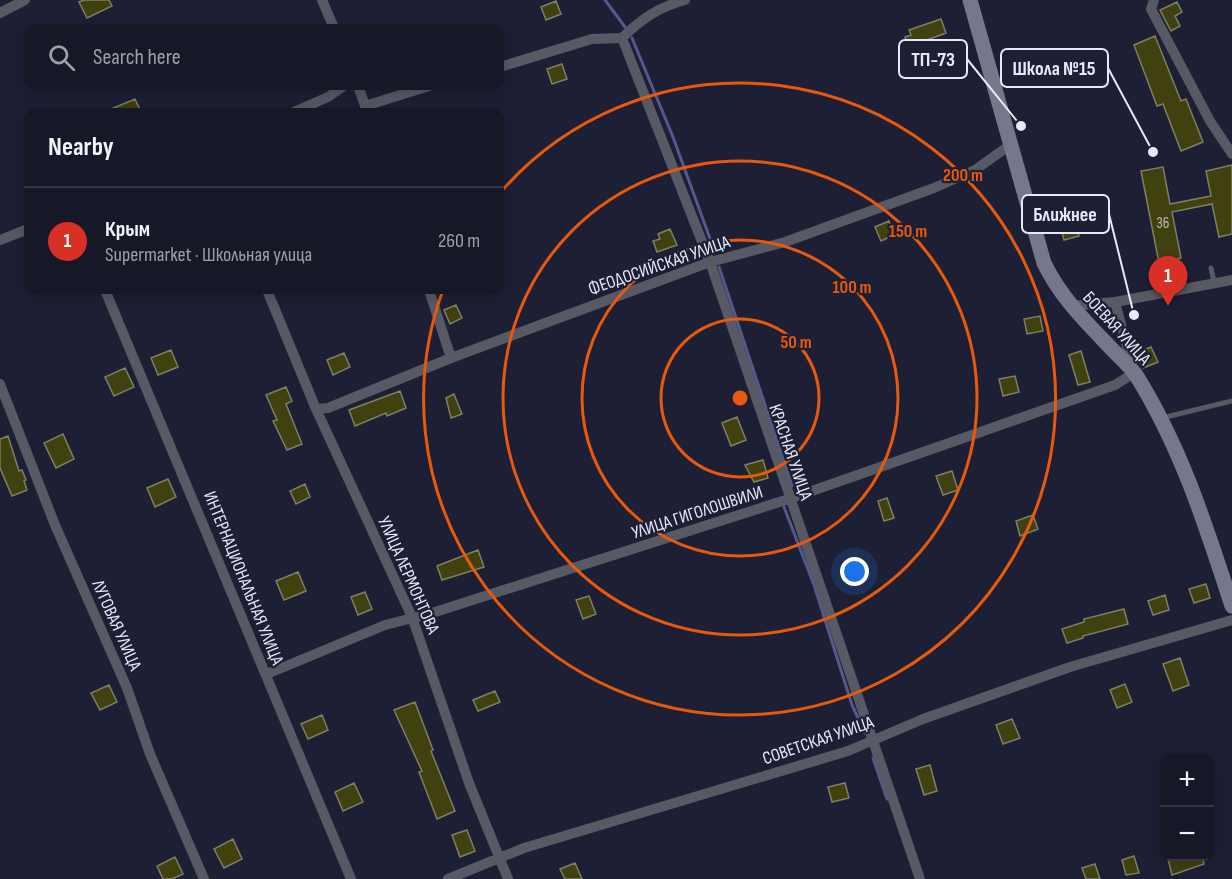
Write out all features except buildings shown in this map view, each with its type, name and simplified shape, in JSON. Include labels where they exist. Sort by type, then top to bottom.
[{"type":"street","points":[[0,13],[25,0]]},
{"type":"street","points":[[321,0],[332,24]]},
{"type":"street","points":[[504,66],[592,39],[622,38],[639,21],[664,6],[685,0]]},
{"type":"street","name":"БОЕВАЯ УЛИЦА","points":[[970,0],[1044,263],[1055,285],[1070,306],[1134,373],[1161,418],[1193,488],[1232,606]]},
{"type":"street","points":[[1154,0],[1151,9],[1210,122],[1232,154]]},
{"type":"street","name":"КРАСНАЯ УЛИЦА","points":[[622,38],[710,262],[920,879]]},
{"type":"street","points":[[303,108],[338,90]]},
{"type":"street","points":[[359,90],[366,108]]},
{"type":"street","points":[[369,108],[418,90]]},
{"type":"street","name":"ФЕОДОСИЙСКАЯ УЛИЦА","points":[[316,409],[328,408],[451,358],[710,262],[785,242],[934,188],[975,170],[1010,145]]},
{"type":"street","points":[[0,240],[24,231]]},
{"type":"street","points":[[1070,306],[1114,302],[1232,280]]},
{"type":"street","name":"ИНТЕРНАЦИОНАЛЬНАЯ УЛИЦА","points":[[107,294],[351,879]]},
{"type":"street","name":"УЛИЦА ЛЕРМОНТОВА","points":[[269,294],[316,409],[412,617],[469,783],[508,879]]},
{"type":"street","points":[[430,294],[451,358]]},
{"type":"street","points":[[1114,302],[1134,373]]},
{"type":"street","name":"УЛИЦА ГИГОЛОШВИЛИ","points":[[267,674],[412,617],[432,613],[789,499],[1115,385],[1134,373]]},
{"type":"street","name":"ЛУГОВАЯ УЛИЦА","points":[[0,384],[55,525],[127,688],[150,754],[204,879]]},
{"type":"street","name":"СОВЕТСКАЯ УЛИЦА","points":[[448,879],[499,857],[848,751],[923,719],[1070,667],[1232,620]]},
{"type":"lane","points":[[1211,268],[1214,282]]},
{"type":"lane","points":[[1161,418],[1232,401]]},
{"type":"waterway","points":[[605,0],[625,27]]},
{"type":"waterway","points":[[632,38],[673,137],[712,244]]},
{"type":"waterway","points":[[719,267],[792,486]]},
{"type":"waterway","points":[[784,507],[814,585],[852,705],[865,733]]},
{"type":"waterway","points":[[873,758],[887,799]]},
{"type":"place","name":"ТП-73","points":[[1021,126]]},
{"type":"place","name":"Школа №15","points":[[1153,152]]},
{"type":"place","name":"Крым","points":[[1168,306]]},
{"type":"place","name":"Ближнее","points":[[1134,315]]}]
